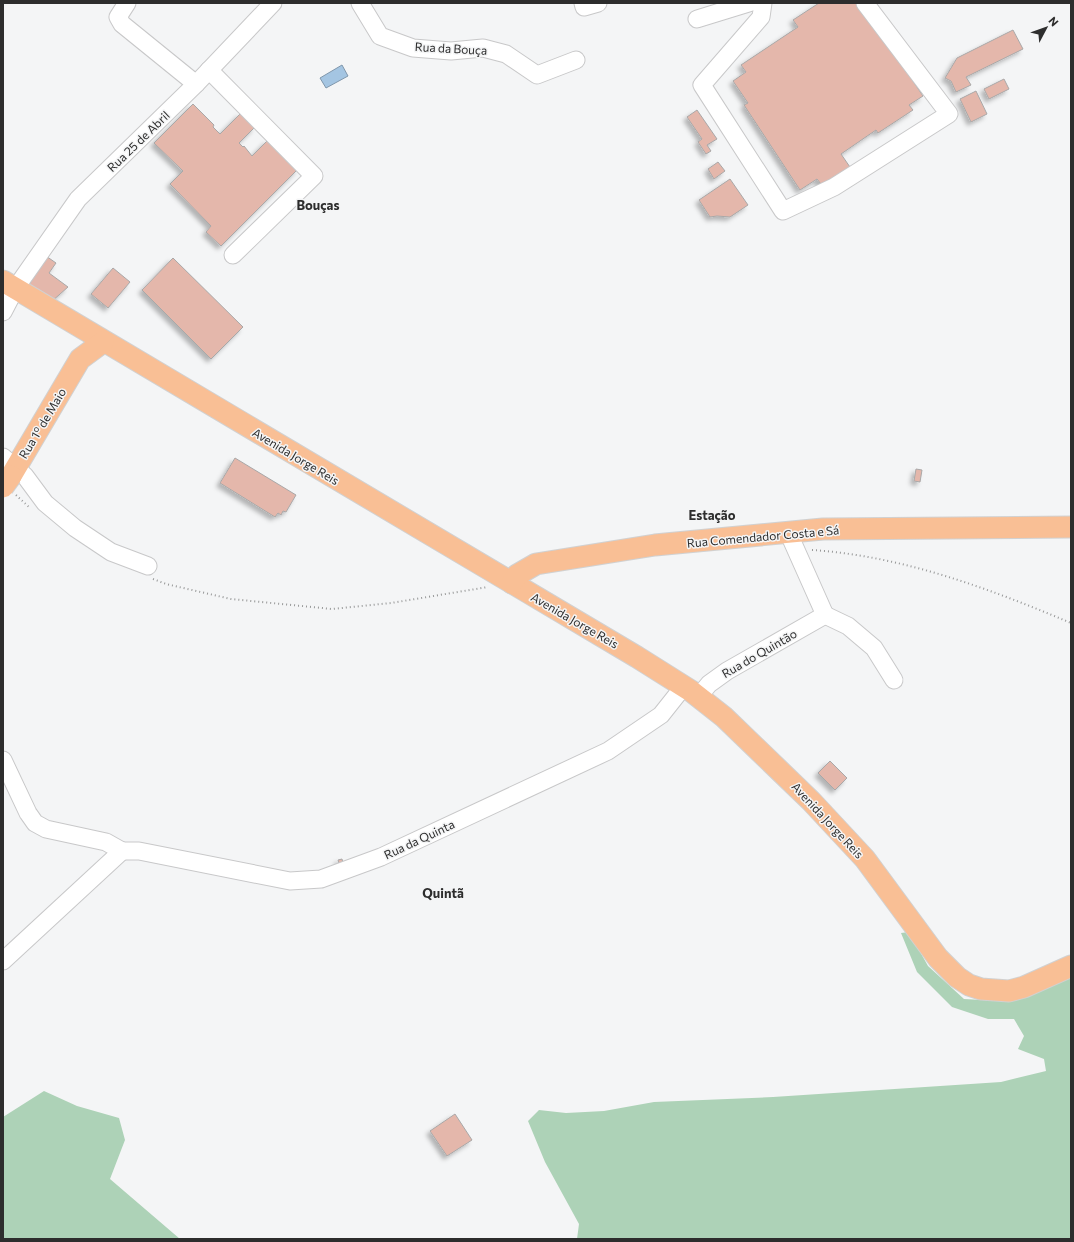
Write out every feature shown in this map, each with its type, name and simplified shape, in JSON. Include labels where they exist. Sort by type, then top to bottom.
[{"type":"main road","name":"Avenida Jorge Reis","points":[[9,285],[82,330],[691,691],[749,739],[841,832],[881,879],[938,958],[957,977],[975,987],[995,991],[1009,991],[1024,987],[1071,966]]},
{"type":"main road","name":"Rua 1º de Maio","points":[[80,359],[82,330]]},
{"type":"main road","name":"Rua 1º de Maio","points":[[8,472],[80,359],[103,342]]},
{"type":"main road","name":"Rua Comendador Costa e Sá","points":[[512,584],[517,576],[536,564],[655,545],[824,530],[1071,527]]},
{"type":"street","points":[[127,3],[118,17],[122,24],[196,84]]},
{"type":"street","name":"Rua 25 de Abril","points":[[3,312],[9,285],[78,199],[196,84],[273,3]]},
{"type":"street","name":"Rua da Bouça","points":[[360,3],[380,36],[413,48],[451,51],[483,48],[506,54],[537,75],[576,60]]},
{"type":"street","points":[[583,3],[584,6],[598,3]]},
{"type":"street","points":[[697,19],[749,3]]},
{"type":"street","points":[[763,3],[761,17],[702,85],[783,211],[834,186],[949,114],[865,3]]},
{"type":"street","points":[[209,70],[314,176],[233,255]]},
{"type":"street","points":[[8,472],[75,528],[111,552],[148,566]]},
{"type":"street","points":[[788,532],[825,615],[848,626],[874,648],[894,680]]},
{"type":"street","name":"Rua do Quintão","points":[[691,691],[708,684],[727,670],[825,615]]},
{"type":"street","name":"Rua da Quinta","points":[[122,851],[139,851],[290,881],[321,878],[381,857],[608,751],[661,715],[691,691]]},
{"type":"street","points":[[3,760],[28,813],[35,823],[46,828],[106,842],[122,851],[3,961]]},
{"type":"green space","points":[[909,932],[928,966],[964,999],[1001,1001],[1071,974],[1071,1239],[577,1239],[579,1224],[545,1162],[528,1121],[539,1110],[566,1113],[604,1111],[654,1102],[773,1097],[1001,1082],[1046,1071],[1044,1059],[1018,1049],[1024,1036],[1014,1019],[988,1019],[952,1007],[917,972],[901,933]]},
{"type":"green space","points":[[44,1091],[77,1106],[119,1118],[125,1140],[110,1179],[180,1239],[3,1239],[3,1117]]},
{"type":"water","points":[[342,65],[348,76],[326,88],[320,78]]},
{"type":"building","points":[[819,3],[861,3],[923,96],[909,105],[913,110],[878,133],[876,130],[841,154],[852,170],[824,188],[817,179],[800,190],[744,105],[748,103],[733,81],[746,72],[741,65],[798,27],[793,20]]},
{"type":"building","points":[[1013,30],[1023,49],[966,77],[971,85],[956,92],[951,81],[945,78],[957,58]]},
{"type":"building","points":[[1004,79],[1009,89],[989,99],[984,89]]},
{"type":"building","points":[[976,91],[987,114],[971,122],[960,99]]},
{"type":"building","points":[[193,104],[214,125],[213,127],[220,134],[241,113],[255,127],[239,143],[243,147],[244,146],[252,156],[268,140],[298,169],[221,246],[206,232],[211,226],[170,184],[183,171],[154,143]]},
{"type":"building","points":[[697,110],[717,139],[707,145],[711,151],[706,154],[698,142],[702,139],[687,117]]},
{"type":"building","points":[[718,162],[725,171],[714,179],[708,169]]},
{"type":"building","points":[[730,179],[748,205],[730,217],[710,217],[699,200]]},
{"type":"building","points":[[46,256],[56,263],[49,273],[68,287],[51,302],[25,284]]},
{"type":"building","points":[[173,258],[243,327],[211,359],[142,290]]},
{"type":"building","points":[[113,268],[130,282],[108,308],[91,294]]},
{"type":"building","points":[[235,458],[296,495],[286,512],[283,511],[281,515],[278,513],[275,517],[220,483]]},
{"type":"building","points":[[916,469],[922,470],[920,482],[914,481]]},
{"type":"building","points":[[830,761],[847,778],[835,790],[818,773]]},
{"type":"building","points":[[342,859],[343,863],[339,864],[338,860]]},
{"type":"building","points":[[455,1114],[472,1140],[447,1156],[430,1131]]},
{"type":"district","name":"Bouças","points":[[318,205]]},
{"type":"district","name":"Estação","points":[[712,515]]},
{"type":"district","name":"Quintã","points":[[443,893]]}]
